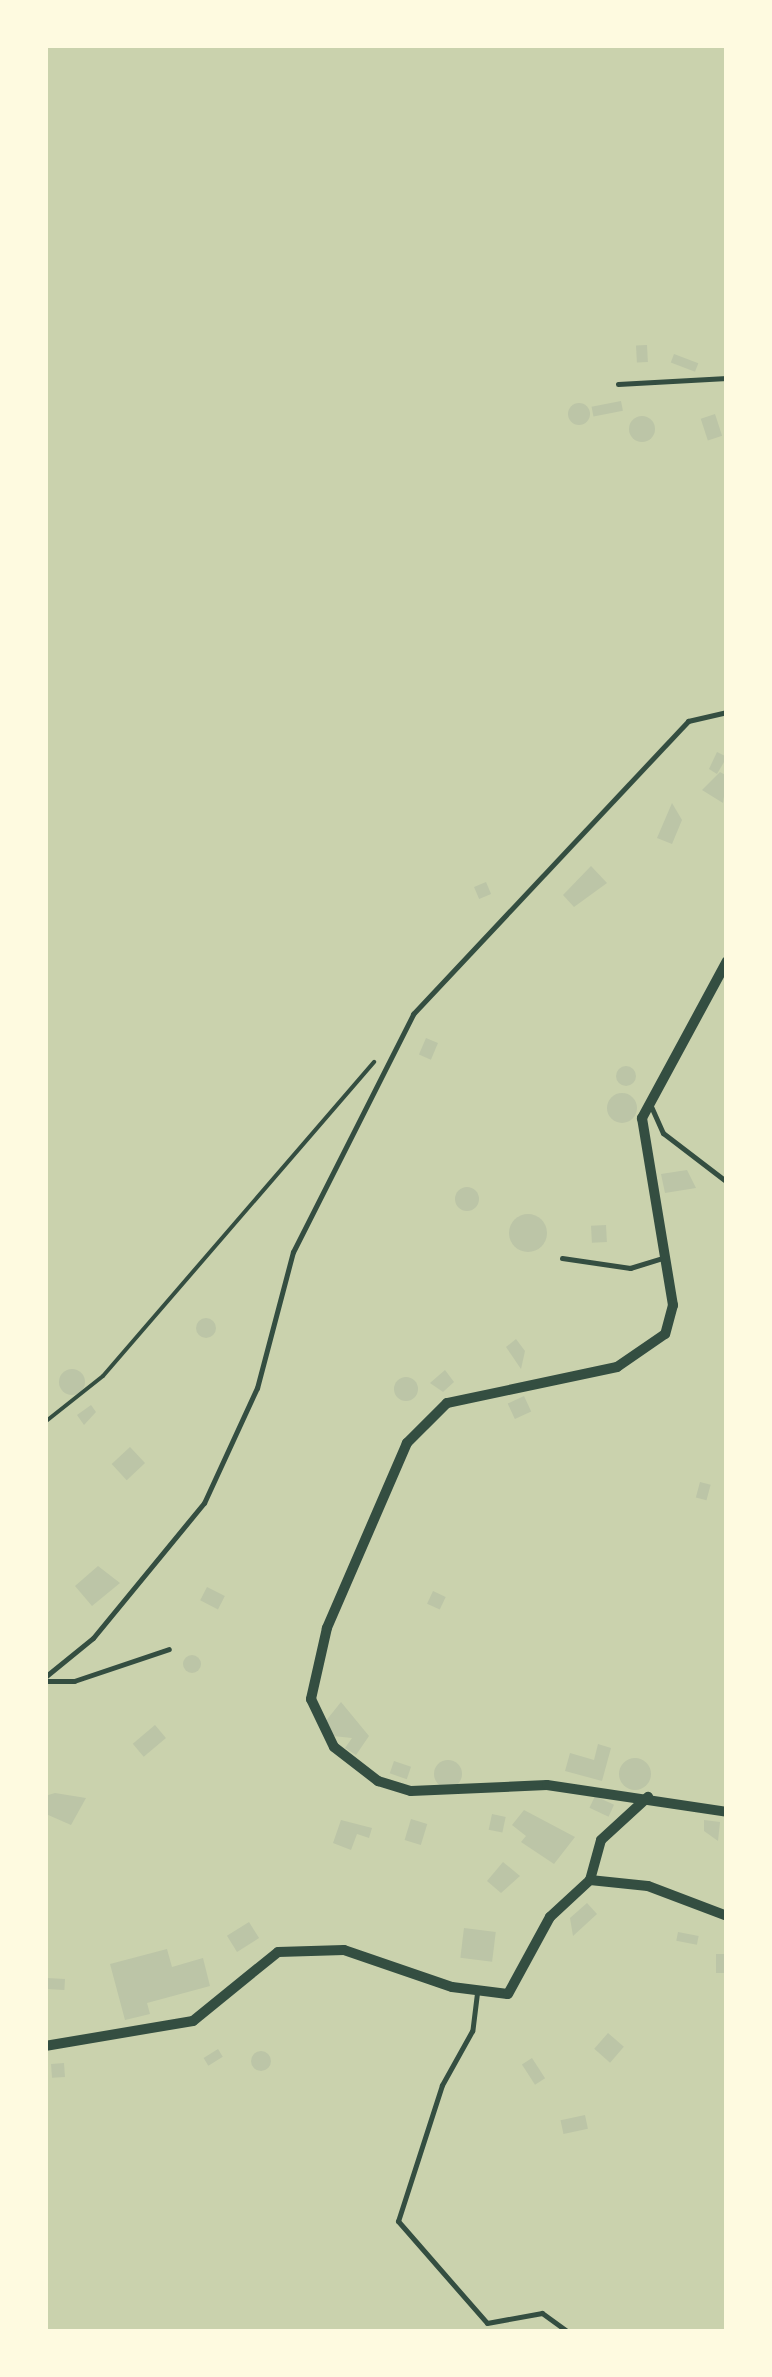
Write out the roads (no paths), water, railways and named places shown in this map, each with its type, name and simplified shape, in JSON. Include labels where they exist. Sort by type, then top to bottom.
[{"type":"street","points":[[727,961],[648,1101],[642,1132],[660,1258],[673,1305],[656,1346],[617,1368],[448,1403],[407,1442],[327,1628],[311,1699],[334,1747],[378,1781],[410,1791],[547,1784],[727,1812]]},
{"type":"street","points":[[45,2046],[193,2021],[278,1952],[344,1950],[476,1993],[508,1994],[550,1918],[590,1880],[589,1857],[601,1840],[648,1797]]},
{"type":"street","points":[[590,1880],[648,1886],[727,1916]]},
{"type":"lane","points":[[618,384],[727,378]]},
{"type":"lane","points":[[45,1679],[92,1638],[204,1503],[256,1388],[294,1252],[398,1039],[688,721],[727,712]]},
{"type":"lane","points":[[648,1101],[663,1133],[727,1182]]},
{"type":"lane","points":[[562,1258],[630,1268],[660,1258]]},
{"type":"lane","points":[[45,1679],[74,1681],[169,1648]]},
{"type":"lane","points":[[476,1993],[472,2032],[442,2086],[398,2221],[488,2322],[542,2314],[568,2332]]}]
